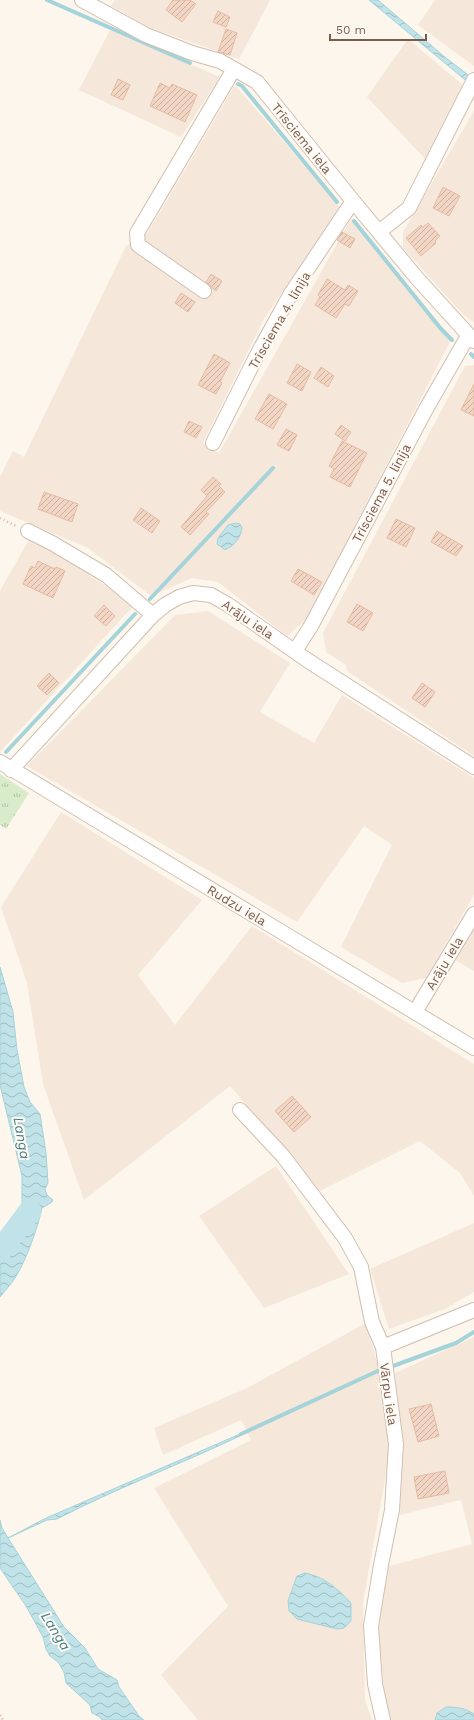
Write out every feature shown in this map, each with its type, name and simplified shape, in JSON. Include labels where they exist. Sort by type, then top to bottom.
[{"type":"street","name":"Trīsciema iela","points":[[82,0],[146,35],[175,47],[220,61],[257,82],[352,201],[471,339]]},
{"type":"street","points":[[204,291],[138,245],[137,234],[234,69]]},
{"type":"street","points":[[379,232],[409,208],[474,80]]},
{"type":"street","name":"Trīsciema 4. līnija","points":[[213,443],[256,356],[290,296],[352,201]]},
{"type":"street","name":"Trīsciema 5. līnija","points":[[295,652],[311,626],[426,409],[471,339]]},
{"type":"street","points":[[28,531],[52,543],[106,575],[153,615]]},
{"type":"street","name":"Arāju iela","points":[[5,766],[153,615],[165,605],[193,593],[211,595],[227,604],[295,652],[474,767]]},
{"type":"street","name":"Rudzu iela","points":[[5,766],[474,1048]]},
{"type":"street","name":"Arāju iela","points":[[415,1012],[474,914]]},
{"type":"street","name":"Vārpu iela","points":[[240,1110],[283,1156],[345,1238],[361,1267],[372,1322],[383,1347],[396,1444],[392,1510],[380,1565],[371,1626],[375,1684],[383,1720]]},
{"type":"street","points":[[383,1347],[474,1310]]},
{"type":"path","points":[[0,518],[28,531]]},
{"type":"path","points":[[0,1715],[3,1720]]},
{"type":"shaded area","points":[[115,0],[270,0],[239,59],[148,27],[111,6]]},
{"type":"shaded area","points":[[435,0],[474,0],[474,66],[418,25]]},
{"type":"shaded area","points":[[110,30],[220,77],[181,137],[79,90]]},
{"type":"shaded area","points":[[408,39],[464,86],[427,161],[367,97]]},
{"type":"shaded area","points":[[235,85],[340,207],[264,319],[203,443],[219,453],[351,219],[452,338],[307,619],[287,636],[218,582],[192,578],[151,596],[88,548],[0,511],[0,477],[13,451],[24,457],[126,246],[147,234]]},
{"type":"shaded area","points":[[474,111],[474,323],[461,312],[403,248],[403,232]]},
{"type":"shaded area","points":[[474,365],[474,756],[347,671],[346,665],[326,652],[323,633],[465,366]]},
{"type":"shaded area","points":[[31,536],[134,605],[0,752],[0,591]]},
{"type":"shaded area","points":[[208,611],[290,663],[260,712],[314,743],[342,695],[474,778],[474,895],[426,978],[402,983],[341,947],[392,845],[364,826],[297,922],[27,766],[175,615]]},
{"type":"shaded area","points":[[61,812],[202,900],[138,975],[175,1025],[252,926],[474,1064],[474,1196],[460,1173],[420,1141],[320,1191],[230,1086],[84,1200],[43,1084],[27,983],[1,907]]},
{"type":"shaded area","points":[[474,927],[474,971],[455,960]]},
{"type":"shaded area","points":[[276,1166],[349,1274],[264,1308],[199,1216]]},
{"type":"shaded area","points":[[474,1223],[474,1292],[445,1309],[389,1329],[370,1269]]},
{"type":"shaded area","points":[[366,1323],[380,1373],[387,1417],[389,1457],[363,1603],[365,1699],[372,1720],[198,1720],[161,1675],[228,1606],[154,1488],[251,1440],[241,1420],[163,1455],[154,1428],[247,1388]]},
{"type":"shaded area","points":[[474,1337],[474,1720],[391,1720],[384,1694],[378,1622],[389,1566],[472,1544],[461,1500],[400,1515],[403,1454],[395,1373]]},
{"type":"green space","points":[[0,774],[29,793],[6,829],[0,825]]},
{"type":"water","points":[[369,0],[378,0],[446,58],[471,77],[470,84]]},
{"type":"water","points":[[236,523],[240,524],[242,528],[240,535],[232,546],[225,550],[217,544],[218,538],[228,525]]},
{"type":"water","points":[[0,967],[13,1012],[17,1050],[24,1087],[30,1102],[40,1114],[46,1153],[48,1183],[45,1189],[47,1195],[53,1200],[42,1208],[35,1234],[23,1263],[15,1278],[0,1297],[0,1258],[19,1219],[22,1207],[22,1176],[0,1085]]},
{"type":"water","points":[[240,1434],[242,1435],[57,1519],[47,1520],[8,1538],[44,1519]]},
{"type":"water","points":[[0,1520],[2,1528],[64,1627],[85,1648],[98,1669],[117,1680],[119,1687],[139,1716],[144,1720],[102,1720],[100,1717],[92,1713],[90,1705],[66,1683],[64,1672],[58,1662],[50,1656],[46,1649],[43,1637],[26,1606],[0,1568]]},
{"type":"water","points":[[305,1573],[325,1580],[351,1603],[351,1621],[344,1628],[337,1629],[297,1619],[289,1611],[288,1601],[297,1576]]},
{"type":"water","points":[[446,1707],[467,1710],[474,1714],[474,1720],[435,1720],[437,1713]]},
{"type":"building","points":[[173,0],[190,0],[196,4],[182,22],[166,10]]},
{"type":"building","points":[[218,11],[230,17],[226,27],[213,22]]},
{"type":"building","points":[[226,29],[237,33],[230,55],[218,52]]},
{"type":"building","points":[[118,79],[130,85],[123,100],[111,95]]},
{"type":"building","points":[[160,83],[170,88],[172,84],[197,95],[185,122],[150,106]]},
{"type":"building","points":[[443,187],[460,196],[449,216],[433,208]]},
{"type":"building","points":[[428,223],[440,236],[435,241],[436,243],[421,256],[406,238],[421,225],[423,227]]},
{"type":"building","points":[[342,232],[355,239],[350,248],[337,240]]},
{"type":"building","points":[[211,274],[222,281],[216,291],[206,282]]},
{"type":"building","points":[[327,279],[345,290],[348,285],[358,291],[349,306],[345,304],[336,318],[315,305],[320,297],[318,295]]},
{"type":"building","points":[[181,293],[195,302],[188,312],[175,303]]},
{"type":"building","points":[[214,354],[230,363],[220,382],[222,383],[216,394],[198,385]]},
{"type":"building","points":[[297,364],[311,372],[302,391],[287,383]]},
{"type":"building","points":[[321,367],[334,376],[328,387],[314,378]]},
{"type":"building","points":[[474,384],[474,416],[461,410]]},
{"type":"building","points":[[269,394],[287,404],[273,429],[255,419]]},
{"type":"building","points":[[189,421],[202,427],[196,438],[184,432]]},
{"type":"building","points":[[341,425],[351,432],[345,441],[335,434]]},
{"type":"building","points":[[286,429],[297,435],[289,451],[277,445]]},
{"type":"building","points":[[342,441],[367,453],[350,487],[330,477],[334,469],[329,466]]},
{"type":"building","points":[[213,477],[221,484],[219,486],[225,492],[206,512],[209,514],[190,535],[181,527],[207,496],[201,490]]},
{"type":"building","points":[[44,492],[78,504],[72,522],[38,509]]},
{"type":"building","points":[[141,508],[160,521],[152,533],[133,520]]},
{"type":"building","points":[[396,519],[415,528],[406,547],[387,538]]},
{"type":"building","points":[[437,531],[463,546],[456,556],[431,542]]},
{"type":"building","points":[[38,561],[55,569],[56,567],[65,571],[53,598],[23,584],[31,566],[35,568]]},
{"type":"building","points":[[298,569],[322,582],[314,595],[291,581]]},
{"type":"building","points":[[357,604],[373,613],[363,631],[347,622]]},
{"type":"building","points":[[104,605],[115,616],[106,626],[94,616]]},
{"type":"building","points":[[49,673],[59,683],[47,695],[37,686]]},
{"type":"building","points":[[422,683],[435,692],[425,707],[412,698]]},
{"type":"building","points":[[292,1096],[311,1117],[294,1132],[275,1111]]},
{"type":"building","points":[[431,1404],[439,1436],[418,1442],[409,1409]]},
{"type":"building","points":[[445,1471],[449,1493],[418,1499],[414,1477]]},
{"type":"waterway","points":[[47,0],[190,63]]},
{"type":"waterway","points":[[238,84],[242,86],[337,202]]},
{"type":"waterway","points":[[354,221],[441,329],[452,340]]},
{"type":"waterway","points":[[471,354],[474,357]]},
{"type":"waterway","points":[[150,599],[273,468]]},
{"type":"waterway","points":[[6,752],[135,614]]},
{"type":"waterway","name":"Langa","points":[[0,1251],[30,1211]]},
{"type":"waterway","points":[[393,1366],[456,1343],[474,1332]]},
{"type":"waterway","points":[[241,1434],[380,1370]]}]
